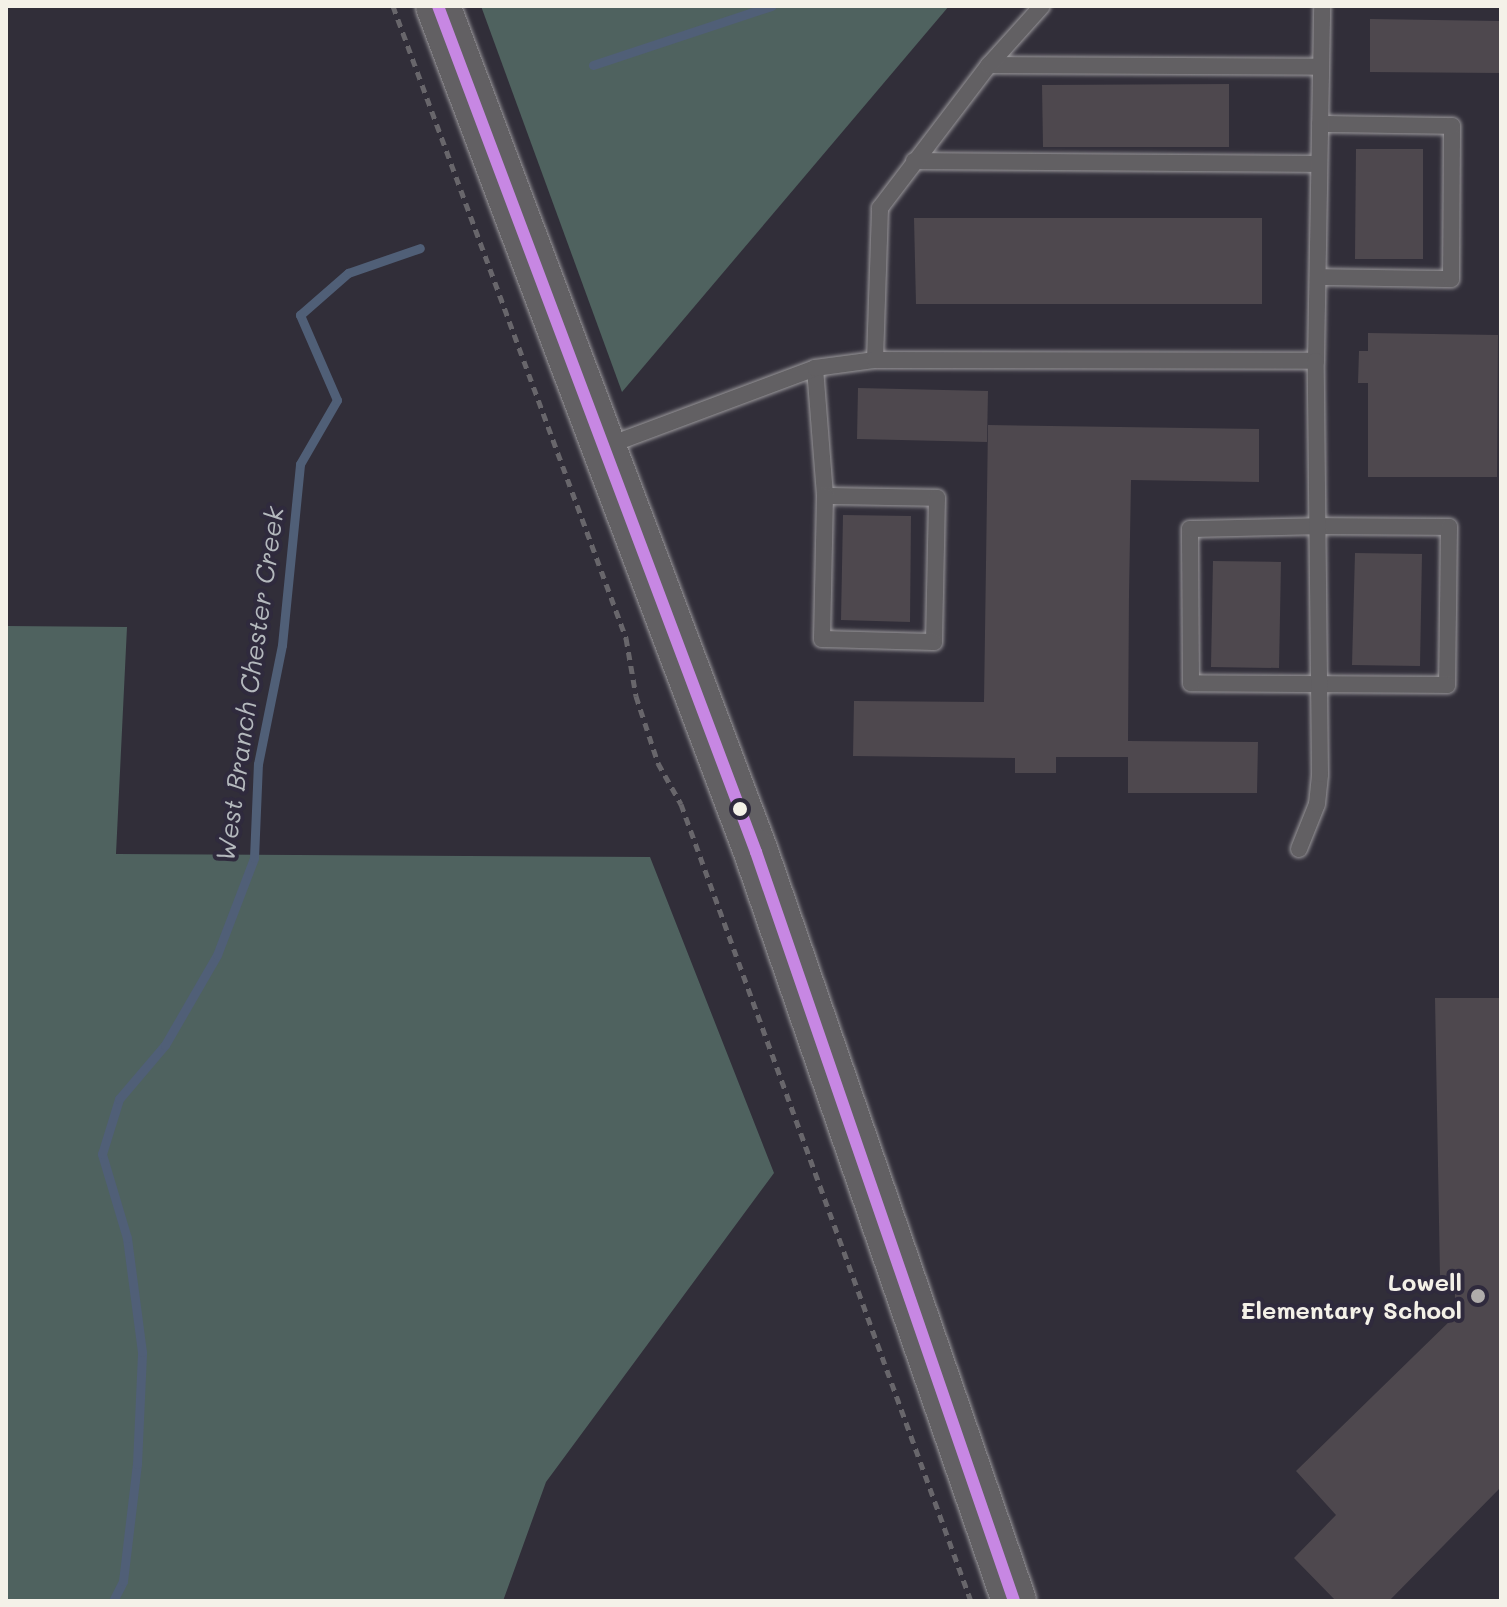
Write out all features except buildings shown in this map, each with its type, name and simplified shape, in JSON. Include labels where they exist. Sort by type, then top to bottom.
[{"type":"main road","points":[[438,6],[756,852],[1014,1601]]},
{"type":"lane","points":[[875,360],[880,208],[989,65],[1042,6]]},
{"type":"lane","points":[[1299,849],[1317,804],[1320,683],[1316,361],[1322,6]]},
{"type":"lane","points":[[989,65],[1321,67]]},
{"type":"lane","points":[[1318,277],[1451,279],[1452,126],[1320,124]]},
{"type":"lane","points":[[914,161],[1319,164]]},
{"type":"lane","points":[[603,448],[815,368],[875,360],[1316,361]]},
{"type":"lane","points":[[815,368],[825,496],[822,639],[934,642],[937,498],[825,496]]},
{"type":"lane","points":[[1318,526],[1449,527],[1447,685],[1191,683],[1190,529],[1318,526]]},
{"type":"path","points":[[393,6],[626,638],[636,696],[658,763],[681,804],[971,1601]]},
{"type":"shaded area","points":[[481,6],[949,6],[622,392]]},
{"type":"shaded area","points":[[6,626],[127,627],[116,854],[650,857],[774,1173],[546,1482],[503,1601],[6,1601]]},
{"type":"waterway","name":"West Branch Chester Creek","points":[[593,65],[771,6]]},
{"type":"waterway","name":"West Branch Chester Creek","points":[[113,1601],[123,1581],[137,1464],[142,1352],[127,1238],[102,1154],[119,1099],[165,1045],[217,955],[254,858],[258,764],[282,645],[300,464],[337,400],[300,315],[348,273],[420,248]]},
{"type":"transit line","points":[[438,6],[756,852],[1014,1601]]},
{"type":"place","name":"Lowell Elementary School","points":[[1478,1296]]}]
